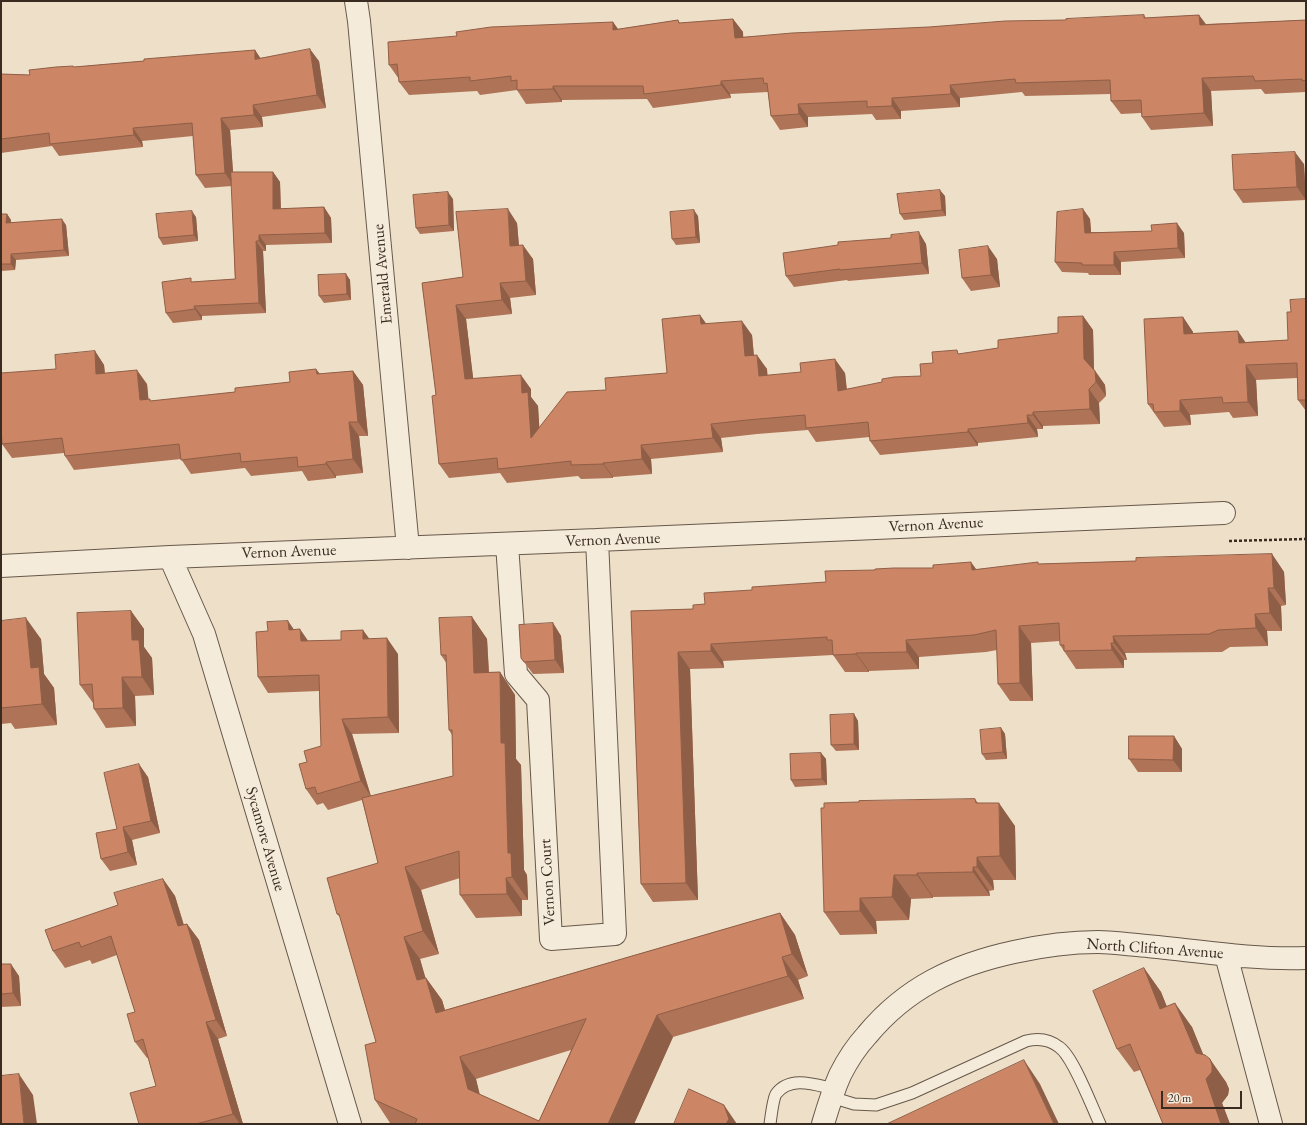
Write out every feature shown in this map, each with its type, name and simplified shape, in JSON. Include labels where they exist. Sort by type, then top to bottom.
[{"type":"street","name":"Emerald Avenue","points":[[356,1],[408,548]]},
{"type":"street","name":"Vernon Avenue","points":[[1,566],[170,557],[1224,513]]},
{"type":"street","name":"Vernon Court","points":[[507,544],[516,674],[538,700],[551,939],[614,934],[597,540]]},
{"type":"street","name":"Sycamore Avenue","points":[[170,557],[204,634],[350,1124]]},
{"type":"street","name":"North Clifton Avenue","points":[[823,1124],[840,1075],[855,1049],[881,1018],[900,1001],[916,990],[940,976],[965,965],[994,956],[1042,946],[1098,942],[1179,949],[1226,955],[1306,958]]},
{"type":"street","points":[[1226,955],[1271,1124]]},
{"type":"lane","points":[[770,1124],[776,1094],[789,1084],[809,1084],[833,1093],[854,1104],[876,1105],[912,1093],[1026,1041],[1037,1039],[1048,1041],[1060,1047],[1070,1059],[1100,1124]]},
{"type":"path","points":[[1229,541],[1306,539]]},
{"type":"building","points":[[1144,15],[1144,18],[1199,15],[1200,25],[1306,20],[1306,80],[1255,81],[1253,76],[1202,78],[1204,113],[1142,117],[1141,100],[1111,101],[1110,80],[1016,83],[1015,79],[950,85],[951,94],[892,98],[892,106],[867,107],[867,101],[798,104],[799,114],[771,116],[767,83],[764,84],[763,78],[721,81],[721,85],[644,94],[643,86],[553,86],[553,89],[517,90],[517,80],[511,81],[511,76],[470,81],[470,77],[399,82],[397,64],[389,65],[388,42],[457,36],[456,32],[491,27],[613,22],[613,30],[678,20],[679,23],[733,19],[735,38],[792,33],[929,27],[1005,21],[1066,20]]},
{"type":"building","points":[[310,49],[317,95],[253,105],[254,115],[221,118],[225,173],[196,175],[192,123],[133,128],[134,135],[50,144],[49,133],[1,139],[1,74],[30,75],[29,70],[255,50],[255,59]]},
{"type":"building","points":[[1295,152],[1297,187],[1234,190],[1232,155]]},
{"type":"building","points":[[231,172],[273,172],[273,209],[324,207],[325,233],[259,235],[259,241],[256,241],[259,303],[194,306],[195,309],[166,313],[162,282],[191,278],[191,282],[235,279]]},
{"type":"building","points":[[940,190],[942,210],[900,214],[897,194]]},
{"type":"building","points":[[448,192],[449,225],[416,228],[413,195]]},
{"type":"building","points":[[508,209],[510,246],[523,245],[526,281],[500,283],[502,300],[456,305],[465,379],[521,375],[522,393],[528,392],[531,438],[567,392],[606,390],[605,378],[667,373],[662,319],[700,315],[701,324],[742,321],[745,356],[757,355],[759,376],[801,372],[800,363],[835,359],[838,391],[882,382],[882,379],[921,376],[920,364],[933,363],[932,352],[957,350],[958,354],[998,348],[998,340],[1058,333],[1058,317],[1083,316],[1084,359],[1095,371],[1096,382],[1089,389],[1090,409],[1033,412],[1033,415],[1027,415],[1028,423],[968,429],[968,432],[870,441],[868,422],[806,428],[805,415],[711,424],[713,438],[641,445],[642,459],[603,464],[571,465],[571,461],[498,469],[497,458],[439,464],[432,396],[436,395],[422,283],[463,277],[456,212]]},
{"type":"building","points":[[1083,209],[1085,233],[1152,231],[1151,225],[1177,223],[1178,248],[1114,252],[1114,265],[1082,265],[1082,263],[1055,262],[1057,212]]},
{"type":"building","points":[[694,210],[696,237],[672,239],[670,212]]},
{"type":"building","points":[[192,211],[194,235],[159,238],[156,214]]},
{"type":"building","points":[[1,214],[7,214],[6,223],[62,219],[64,250],[11,254],[11,264],[1,264]]},
{"type":"building","points":[[919,232],[922,263],[840,269],[786,276],[783,253],[838,245],[838,242],[891,238],[891,235]]},
{"type":"building","points":[[988,246],[991,275],[962,278],[959,250]]},
{"type":"building","points":[[346,274],[347,294],[319,296],[318,275]]},
{"type":"building","points":[[1306,299],[1306,400],[1298,400],[1297,363],[1246,365],[1248,402],[1223,403],[1222,397],[1180,400],[1180,411],[1154,412],[1153,404],[1148,404],[1144,319],[1183,317],[1184,334],[1238,331],[1239,343],[1288,340],[1287,312],[1291,312],[1290,300]]},
{"type":"building","points":[[95,351],[96,374],[137,370],[140,400],[150,399],[150,401],[235,392],[235,388],[290,382],[289,372],[316,369],[317,374],[353,371],[358,422],[349,422],[353,459],[298,467],[297,457],[241,462],[240,453],[181,460],[179,444],[65,456],[62,438],[2,444],[1,373],[56,369],[55,355]]},
{"type":"building","points":[[1272,554],[1274,588],[1268,588],[1270,613],[1255,614],[1256,628],[1218,630],[1209,634],[1113,636],[1114,643],[1111,643],[1112,650],[1064,651],[1064,645],[1060,645],[1059,623],[1019,626],[1020,683],[998,684],[996,630],[974,635],[906,640],[907,652],[833,655],[832,640],[827,640],[827,637],[711,644],[711,651],[678,652],[686,883],[641,884],[631,611],[693,609],[693,605],[705,604],[704,593],[752,590],[752,587],[826,582],[825,571],[933,568],[933,565],[971,562],[972,570],[1038,562],[1038,564],[1136,561],[1136,558]]},
{"type":"building","points":[[131,611],[132,640],[139,640],[142,677],[122,677],[123,708],[94,709],[92,684],[80,685],[77,613]]},
{"type":"building","points":[[472,617],[474,673],[500,672],[501,743],[505,743],[508,853],[511,853],[512,877],[506,878],[507,894],[460,895],[459,851],[405,867],[423,931],[404,937],[417,980],[426,978],[436,1013],[780,913],[792,954],[782,957],[788,976],[657,1015],[608,1124],[415,1124],[417,1119],[375,1100],[365,1045],[376,1042],[327,878],[378,863],[362,798],[453,776],[452,730],[449,730],[446,655],[441,655],[439,618]],"holes":[[[586,1019],[539,1121],[468,1089],[460,1057]]]},
{"type":"building","points":[[26,618],[31,668],[39,667],[42,704],[1,708],[1,621]]},
{"type":"building","points":[[288,621],[289,630],[300,629],[301,641],[341,640],[341,631],[363,630],[363,639],[387,638],[388,717],[342,719],[361,781],[317,794],[315,787],[306,789],[299,764],[307,762],[304,751],[321,746],[319,675],[258,677],[256,632],[268,631],[267,622]]},
{"type":"building","points":[[553,623],[555,660],[524,662],[521,658],[519,625]]},
{"type":"building","points":[[854,714],[854,744],[831,745],[830,715]]},
{"type":"building","points":[[1001,728],[1003,752],[982,754],[980,730]]},
{"type":"building","points":[[1129,736],[1174,736],[1173,760],[1129,759]]},
{"type":"building","points":[[821,753],[822,779],[791,780],[790,754]]},
{"type":"building","points":[[139,764],[151,821],[123,827],[128,852],[101,859],[96,833],[117,829],[104,773]]},
{"type":"building","points":[[975,799],[976,803],[999,803],[1000,856],[977,857],[977,867],[973,867],[973,872],[894,875],[892,897],[860,898],[860,911],[824,912],[821,808],[824,808],[824,803]]},
{"type":"building","points":[[163,879],[178,926],[187,924],[216,1020],[206,1022],[233,1114],[196,1124],[139,1124],[130,1093],[156,1086],[143,1039],[135,1042],[127,1014],[135,1012],[111,936],[81,947],[79,942],[53,951],[45,930],[118,905],[114,893]]},
{"type":"building","points":[[1,964],[11,964],[13,993],[1,994]]},
{"type":"building","points":[[1144,968],[1160,1009],[1175,1003],[1196,1053],[1205,1055],[1210,1059],[1212,1072],[1206,1079],[1221,1124],[1163,1124],[1130,1044],[1117,1049],[1093,991]]},
{"type":"building","points":[[1024,1060],[1054,1124],[887,1124]]},
{"type":"building","points":[[19,1074],[24,1124],[1,1124],[1,1076]]},
{"type":"building","points":[[689,1089],[724,1105],[729,1119],[726,1124],[674,1124]]}]
